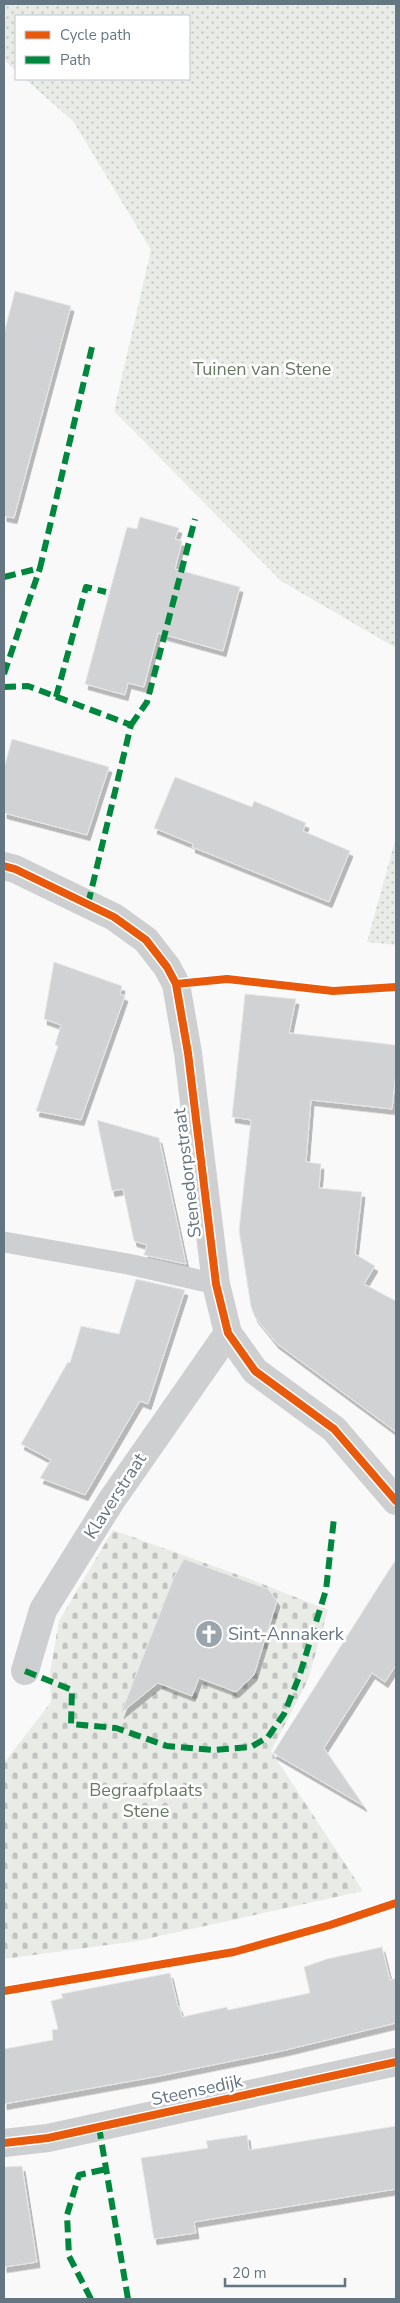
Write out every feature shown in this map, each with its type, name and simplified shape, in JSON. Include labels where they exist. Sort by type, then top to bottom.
[{"type":"street","name":"Stenedorpstraat","points":[[4,866],[15,869],[114,917],[146,940],[167,967],[176,984],[188,1053],[216,1284],[228,1333],[255,1371],[334,1429],[396,1501]]},
{"type":"street","name":"Klaverstraat","points":[[25,1671],[42,1610],[111,1501],[228,1333]]},
{"type":"street","name":"Steensedijk","points":[[4,2143],[48,2138],[396,2062]]},
{"type":"lane","points":[[4,1242],[128,1264],[216,1284]]},
{"type":"green space","name":"Tuinen van Stene","points":[[4,4],[396,4],[396,648],[281,581],[114,411],[151,250],[73,121],[26,80],[190,80],[190,15],[15,15],[15,70],[4,60]]},
{"type":"green space","points":[[396,837],[396,945],[367,942]]},
{"type":"green space","name":"Begraafplaats Stene","points":[[113,1530],[247,1578],[328,1610],[308,1680],[271,1751],[363,1891],[137,1941],[4,1959],[4,1763],[51,1702],[50,1673],[59,1621]]},
{"type":"building","points":[[15,291],[71,306],[14,518],[4,516],[4,333]]},
{"type":"building","points":[[140,517],[179,528],[175,539],[182,541],[175,569],[240,587],[223,651],[158,633],[144,687],[128,683],[125,695],[85,684],[127,527],[137,529]]},
{"type":"building","points":[[12,739],[109,767],[87,835],[4,813],[4,768]]},
{"type":"building","points":[[175,777],[252,807],[254,801],[306,823],[303,831],[350,851],[329,902],[192,847],[193,844],[154,828]]},
{"type":"building","points":[[54,962],[122,986],[120,994],[125,996],[81,1120],[36,1111],[58,1046],[55,1045],[61,1025],[44,1019]]},
{"type":"building","points":[[245,994],[296,999],[289,1033],[396,1045],[396,1071],[392,1109],[311,1100],[306,1162],[321,1164],[319,1188],[362,1192],[355,1254],[375,1266],[364,1284],[396,1301],[396,1432],[276,1343],[255,1317],[251,1307],[239,1230],[251,1120],[232,1117]]},
{"type":"building","points":[[97,1120],[159,1138],[186,1264],[144,1255],[147,1245],[134,1241],[123,1189],[112,1191]]},
{"type":"building","points":[[136,1279],[185,1290],[148,1404],[140,1401],[85,1495],[40,1478],[51,1460],[21,1444],[68,1362],[70,1363],[81,1326],[119,1334]]},
{"type":"building","name":"Sint-Annakerk","points":[[184,1559],[268,1589],[277,1601],[254,1675],[236,1692],[199,1678],[192,1696],[158,1683],[121,1713],[174,1577]]},
{"type":"building","points":[[396,1559],[396,1665],[385,1682],[372,1673],[324,1748],[364,1806],[273,1753]]},
{"type":"building","points":[[382,1947],[390,1980],[396,1978],[396,2023],[286,2050],[154,2077],[4,2104],[4,2049],[53,2040],[52,2030],[58,2029],[51,2001],[63,1998],[61,1994],[170,1973],[182,2017],[227,2007],[228,2010],[310,1993],[304,1967],[327,1959]]},
{"type":"building","points":[[396,2126],[396,2189],[194,2222],[196,2233],[154,2239],[141,2158],[208,2148],[206,2141],[247,2135],[249,2150]]},
{"type":"building","points":[[22,2166],[37,2262],[4,2267],[4,2167]]},
{"type":"marked path","points":[[4,577],[40,568],[92,347]]},
{"type":"marked path","points":[[131,725],[147,702],[195,519]]},
{"type":"marked path","points":[[4,674],[40,568]]},
{"type":"marked path","points":[[56,697],[86,587],[106,592]]},
{"type":"marked path","points":[[4,687],[28,686],[131,725],[88,904]]},
{"type":"marked path","points":[[25,1671],[72,1690],[71,1724],[116,1728],[167,1746],[214,1750],[251,1747],[268,1737],[284,1714],[299,1677],[326,1590],[334,1518]]},
{"type":"marked path","points":[[99,2127],[128,2299]]},
{"type":"marked path","points":[[91,2299],[69,2256],[67,2215],[79,2175],[107,2169]]},
{"type":"cycle path","points":[[4,866],[15,869],[114,917],[146,940],[167,967],[176,984],[188,1053],[216,1284],[228,1333],[255,1371],[334,1429],[396,1501]]},
{"type":"cycle path","points":[[176,984],[227,979],[333,991],[396,987]]},
{"type":"cycle path","points":[[4,1991],[234,1952],[330,1925],[396,1903]]},
{"type":"cycle path","points":[[4,2143],[48,2138],[396,2062]]},
{"type":"place","name":"Sint-Annakerk","points":[[209,1634]]}]
